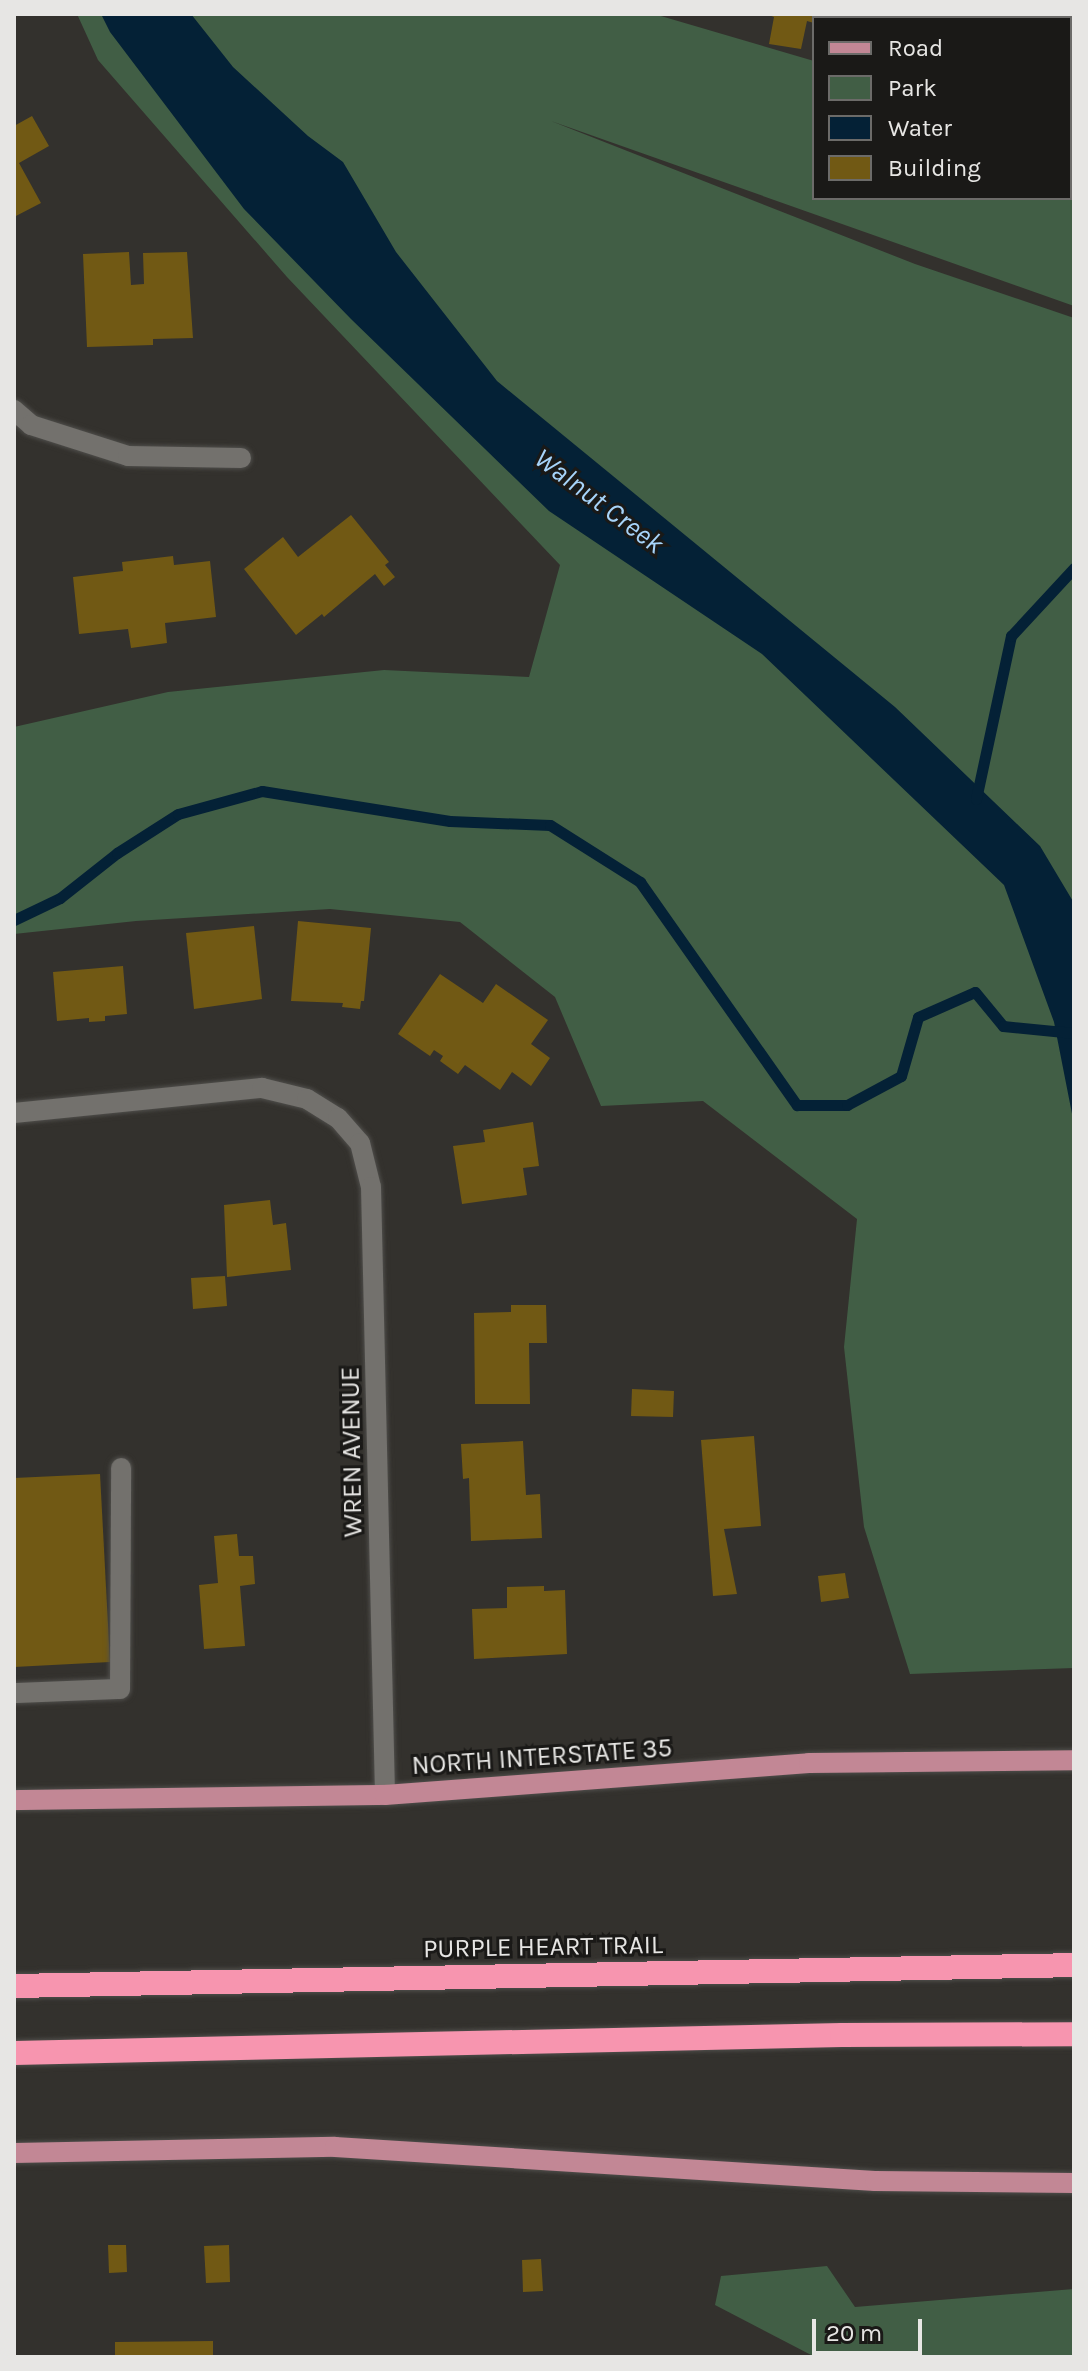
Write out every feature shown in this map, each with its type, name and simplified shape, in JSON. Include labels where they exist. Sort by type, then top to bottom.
[{"type":"highway","name":"PURPLE HEART TRAIL","points":[[14,1986],[1074,1965]]},
{"type":"highway","points":[[14,2053],[1074,2034]]},
{"type":"main road","name":"NORTH INTERSTATE 35","points":[[14,1800],[385,1795],[809,1763],[988,1758],[1074,1760]]},
{"type":"main road","points":[[14,2153],[335,2147],[875,2181],[1074,2183]]},
{"type":"street","points":[[14,410],[31,425],[128,456],[241,458]]},
{"type":"street","name":"WREN AVENUE","points":[[14,1113],[262,1088],[307,1099],[338,1118],[360,1143],[371,1187],[385,1795]]},
{"type":"street","points":[[14,1693],[120,1689],[121,1468]]},
{"type":"green space","points":[[77,14],[654,14],[812,60],[812,200],[1072,200],[1074,122],[1074,306],[551,121],[915,264],[1074,318],[1074,1668],[910,1674],[864,1527],[844,1347],[857,1219],[703,1101],[601,1106],[555,997],[460,922],[330,909],[136,921],[14,934],[14,727],[168,692],[384,670],[529,677],[560,565],[287,277],[98,60]]},
{"type":"green space","points":[[827,2266],[855,2307],[1074,2289],[1074,2357],[815,2357],[715,2305],[721,2276]]},
{"type":"water","name":"Walnut Creek","points":[[101,14],[191,14],[233,67],[308,136],[343,162],[396,252],[497,381],[895,707],[1040,846],[1074,903],[1074,1124],[1054,1022],[1004,885],[762,654],[549,511],[351,319],[244,209],[110,32]]},
{"type":"building","points":[[766,14],[950,14],[812,16],[812,22],[807,21],[801,49],[769,44],[774,17]]},
{"type":"building","points":[[1074,14],[1074,112],[1072,16],[1052,16]]},
{"type":"building","points":[[32,116],[49,146],[19,163],[41,203],[14,217],[14,126]]},
{"type":"building","points":[[129,252],[131,285],[144,284],[143,253],[187,252],[193,338],[153,339],[153,345],[87,347],[83,254]]},
{"type":"building","points":[[351,515],[389,562],[385,565],[395,577],[384,586],[375,574],[324,617],[322,614],[296,635],[244,569],[283,537],[298,557]]},
{"type":"building","points":[[173,556],[174,565],[210,561],[216,617],[165,623],[167,643],[131,648],[128,629],[79,634],[73,577],[123,571],[122,562]]},
{"type":"building","points":[[298,921],[371,928],[364,1001],[361,1001],[360,1009],[342,1007],[343,1003],[291,1001]]},
{"type":"building","points":[[254,926],[262,999],[194,1009],[186,933]]},
{"type":"building","points":[[123,966],[127,1014],[105,1016],[105,1021],[89,1022],[89,1018],[57,1021],[53,972]]},
{"type":"building","points":[[440,974],[483,1003],[496,984],[548,1020],[531,1044],[550,1058],[531,1086],[512,1072],[500,1090],[465,1065],[458,1074],[440,1061],[443,1056],[434,1050],[430,1056],[398,1034]]},
{"type":"building","points":[[533,1122],[539,1166],[523,1168],[527,1195],[462,1204],[453,1146],[485,1142],[483,1130]]},
{"type":"building","points":[[270,1200],[273,1225],[286,1223],[291,1270],[227,1277],[224,1205]]},
{"type":"building","points":[[225,1276],[227,1306],[193,1309],[191,1278]]},
{"type":"building","points":[[511,1305],[546,1305],[547,1343],[529,1343],[530,1404],[475,1404],[474,1313],[511,1312]]},
{"type":"building","points":[[632,1389],[674,1391],[673,1417],[631,1416]]},
{"type":"building","points":[[754,1436],[761,1526],[724,1529],[737,1594],[713,1596],[701,1440]]},
{"type":"building","points":[[523,1441],[526,1495],[540,1494],[542,1538],[471,1541],[469,1478],[463,1479],[461,1444]]},
{"type":"building","points":[[100,1474],[110,1662],[14,1667],[14,1478]]},
{"type":"building","points":[[237,1534],[239,1556],[253,1556],[255,1584],[240,1586],[245,1646],[204,1649],[199,1585],[218,1583],[214,1536]]},
{"type":"building","points":[[845,1573],[849,1598],[821,1602],[818,1576]]},
{"type":"building","points":[[544,1586],[544,1591],[565,1590],[567,1654],[474,1659],[472,1609],[507,1608],[507,1587]]},
{"type":"building","points":[[108,2245],[126,2245],[127,2272],[109,2273]]},
{"type":"building","points":[[229,2245],[230,2282],[206,2283],[204,2246]]},
{"type":"building","points":[[541,2259],[543,2291],[523,2292],[522,2260]]},
{"type":"building","points":[[213,2341],[213,2357],[115,2357],[115,2342]]},
{"type":"waterway","points":[[976,799],[1011,636],[1074,568]]},
{"type":"waterway","points":[[14,920],[60,898],[117,853],[178,814],[262,791],[450,821],[550,825],[640,882],[797,1105],[847,1105],[901,1076],[918,1017],[975,992],[1003,1026],[1074,1033]]}]
